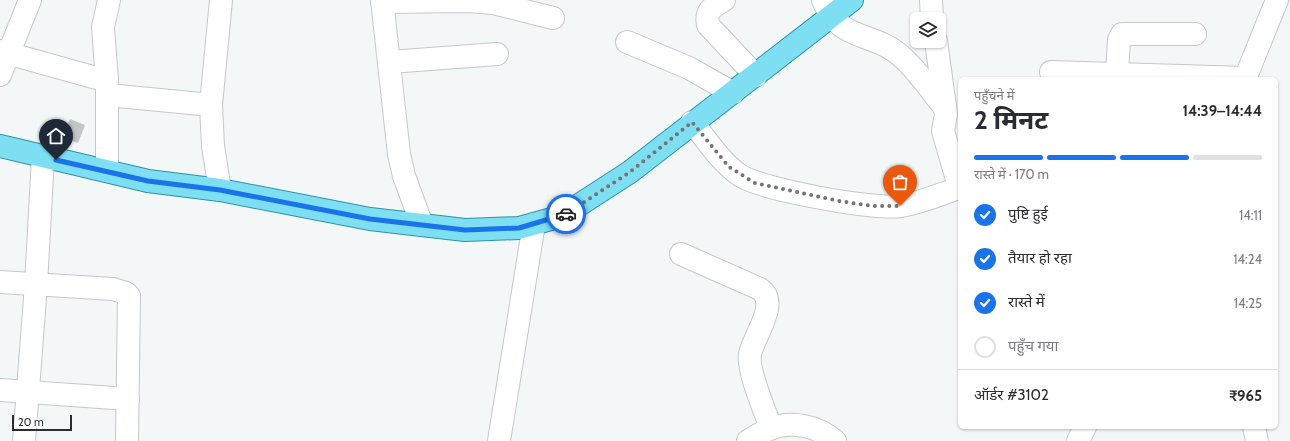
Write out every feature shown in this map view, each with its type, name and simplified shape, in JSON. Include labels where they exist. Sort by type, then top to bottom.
[{"type":"main road","points":[[0,146],[148,181],[220,190],[370,219],[465,230],[519,228],[562,216],[630,172],[692,122],[756,76],[827,8],[852,0]]},
{"type":"street","points":[[0,75],[4,53],[30,0]]},
{"type":"street","points":[[107,171],[107,88],[103,27],[109,0]]},
{"type":"street","points":[[220,0],[211,105],[213,146],[220,190]]},
{"type":"street","points":[[724,0],[708,11],[706,17],[708,25],[756,76]]},
{"type":"street","points":[[931,0],[932,12]]},
{"type":"street","points":[[1246,77],[1277,0]]},
{"type":"street","points":[[422,226],[404,176],[399,154],[390,62],[382,1],[474,1],[493,3],[553,18]]},
{"type":"street","points":[[827,8],[843,29],[890,47],[902,57],[945,108]]},
{"type":"street","points":[[1113,76],[1119,40],[1122,34],[1195,34]]},
{"type":"street","points":[[627,42],[689,68],[733,93]]},
{"type":"street","points":[[692,122],[729,167],[755,183],[839,201],[873,206],[900,206],[926,199],[957,188],[958,183],[943,131],[945,108],[937,48]]},
{"type":"street","points":[[4,53],[107,88],[211,105]]},
{"type":"street","points":[[390,62],[497,54]]},
{"type":"street","points":[[1051,72],[1157,77]]},
{"type":"street","points":[[24,441],[36,285],[43,157]]},
{"type":"street","points":[[499,441],[534,224]]},
{"type":"street","points":[[681,254],[760,289],[767,296],[769,304],[753,346],[750,359],[759,396],[771,428]]},
{"type":"street","points":[[0,282],[113,289],[126,293],[129,296],[126,441]]},
{"type":"street","points":[[0,390],[128,399]]},
{"type":"street","points":[[748,441],[771,428],[790,424],[805,426],[828,434],[835,441]]},
{"type":"street","points":[[1078,441],[1084,429]]},
{"type":"street","points":[[1254,429],[1257,441]]},
{"type":"building","points":[[70,119],[85,125],[78,143],[63,138]]},
{"type":"way so far","points":[[566,214],[630,172],[692,122],[729,167],[755,183],[839,201],[873,206],[900,206]]},
{"type":"route","points":[[56,160],[148,181],[220,190],[370,219],[465,230],[519,228],[566,214]]}]
